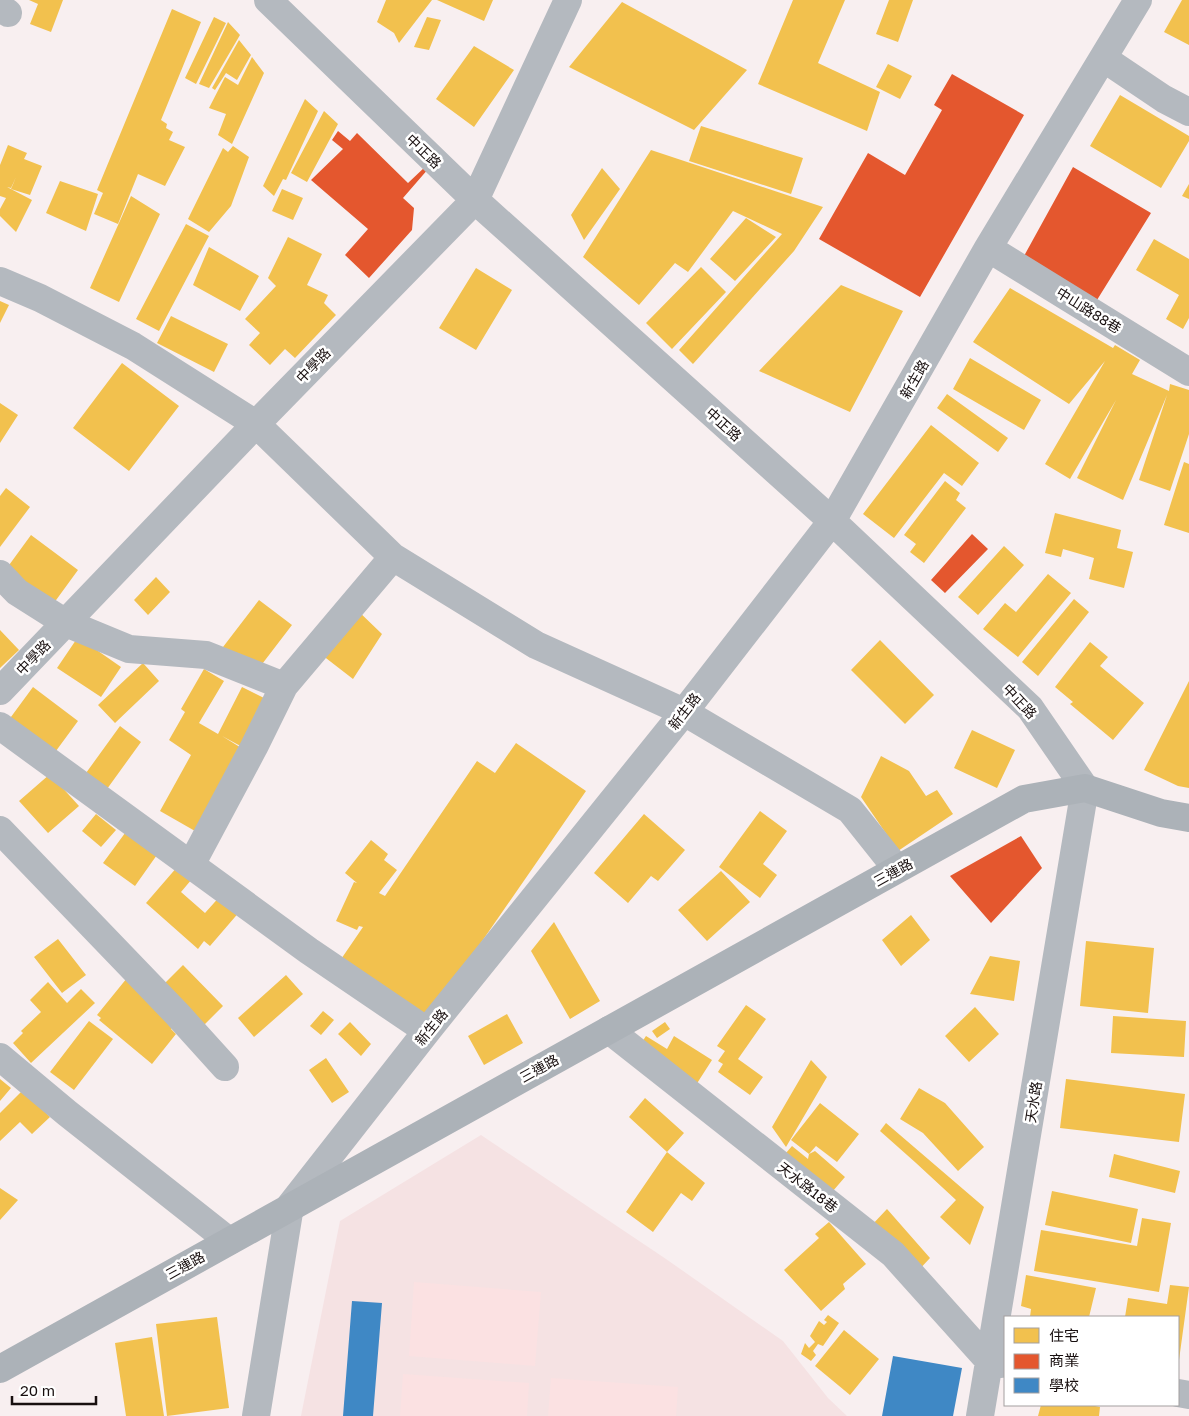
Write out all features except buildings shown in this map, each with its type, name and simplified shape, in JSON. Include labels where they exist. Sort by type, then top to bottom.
[{"type":"main road","points":[[1085,788],[1161,813],[1189,818]]},
{"type":"main road","name":"三連路","points":[[0,1369],[290,1206],[1024,800],[1085,788]]},
{"type":"street","name":"中學路","points":[[0,691],[474,200],[568,0]]},
{"type":"street","name":"新生路","points":[[256,1416],[290,1206],[427,1031],[684,712],[832,521],[988,248],[1138,0]]},
{"type":"street","name":"中正路","points":[[276,3],[474,200],[832,521],[1030,708],[1085,788]]},
{"type":"street","points":[[1103,58],[1164,99],[1189,112]]},
{"type":"street","name":"中山路88巷","points":[[988,248],[1189,372]]},
{"type":"street","points":[[0,281],[40,298],[132,346],[256,424],[393,557],[536,645],[684,712],[850,810],[897,869]]},
{"type":"street","points":[[190,865],[254,747],[284,686],[393,557]]},
{"type":"street","points":[[0,574],[17,592],[66,623],[129,649],[206,655],[284,686]]},
{"type":"street","points":[[0,726],[309,951],[427,1031]]},
{"type":"street","name":"天水路","points":[[1005,1316],[1085,788]]},
{"type":"street","points":[[0,830],[226,1067]]},
{"type":"street","name":"天水路18巷","points":[[609,1030],[893,1254],[998,1363]]},
{"type":"street","points":[[0,1058],[229,1241]]},
{"type":"street","name":"天水路","points":[[980,1416],[998,1363],[1004,1323]]},
{"type":"shaded area","points":[[481,1135],[666,1259],[783,1341],[828,1398],[847,1416],[301,1416],[340,1221]]},
{"type":"shaded area","points":[[414,1282],[541,1292],[535,1366],[409,1356]]},
{"type":"shaded area","points":[[403,1374],[529,1383],[527,1416],[400,1416]]},
{"type":"shaded area","points":[[551,1378],[678,1387],[676,1416],[548,1416]]}]
